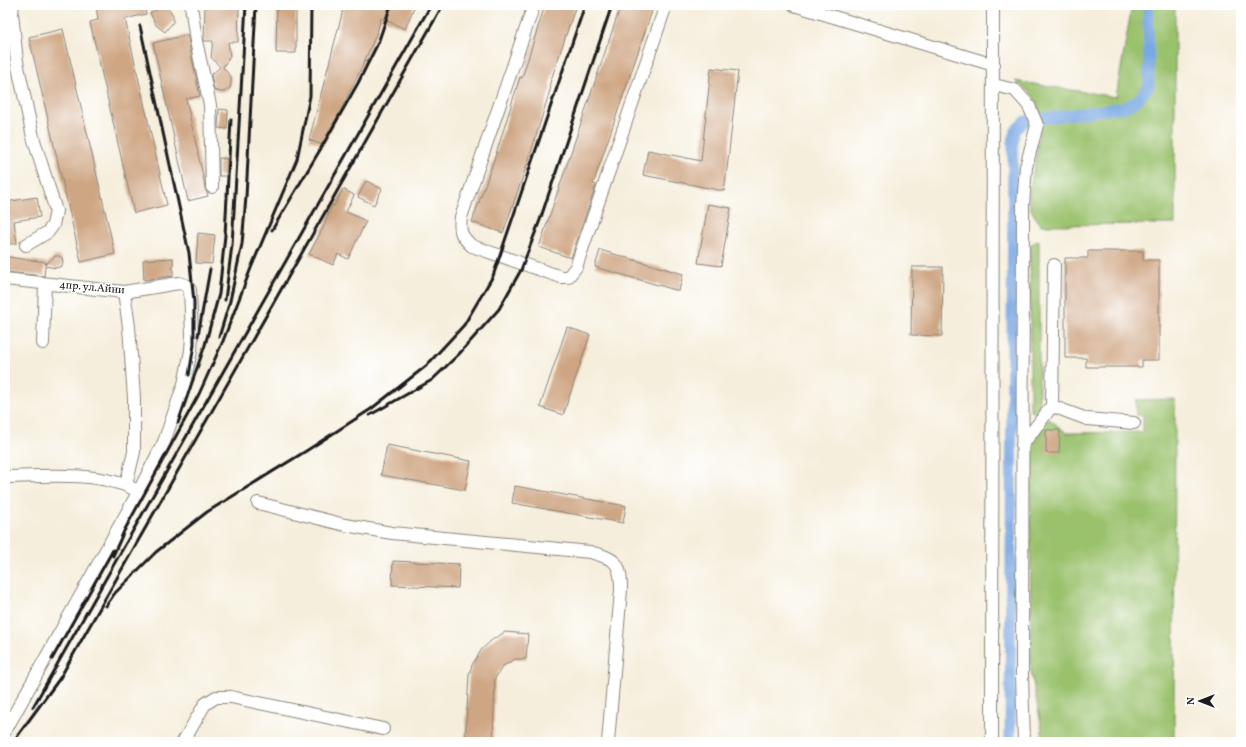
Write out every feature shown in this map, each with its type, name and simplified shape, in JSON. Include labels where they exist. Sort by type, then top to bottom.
[{"type":"street","points":[[13,5],[12,13],[17,62],[32,137],[56,211],[53,225],[48,232],[26,245]]},
{"type":"street","points":[[190,5],[210,105],[212,187]]},
{"type":"street","points":[[534,5],[461,218],[460,229],[463,238],[472,246],[562,277],[568,277],[576,267],[666,5]]},
{"type":"street","points":[[794,5],[994,65]]},
{"type":"street","points":[[992,742],[993,5]]},
{"type":"street","points":[[994,85],[1015,90],[1029,106],[1037,125],[1026,167],[1022,205],[1022,675],[1024,742]]},
{"type":"street","points":[[1022,445],[1042,417],[1052,406],[1054,265]]},
{"type":"street","name":"4пр. ул.Айни","points":[[5,279],[124,292],[179,284],[187,286],[190,290],[192,334],[191,351],[184,384],[164,442],[138,491]]},
{"type":"street","points":[[43,343],[45,284]]},
{"type":"street","points":[[124,292],[129,328],[134,398],[134,452],[126,485]]},
{"type":"street","points":[[1052,406],[1087,419],[1134,423]]},
{"type":"street","points":[[5,477],[69,476],[126,485],[138,491],[5,731]]},
{"type":"street","points":[[258,503],[346,525],[392,533],[590,552],[614,560],[621,574],[621,590],[608,742]]},
{"type":"street","points":[[183,742],[205,704],[216,697],[231,697],[383,729]]},
{"type":"green space","points":[[1132,5],[1175,5],[1175,224],[1041,225],[1034,216],[1029,198],[1038,142],[1040,114],[1036,100],[1015,81],[1116,97]]},
{"type":"green space","points":[[1039,240],[1039,415],[1030,410],[1030,245]]},
{"type":"green space","points":[[1175,399],[1174,742],[1042,742],[1042,730],[1031,672],[1030,448],[1048,418],[1067,433],[1143,432],[1143,415],[1136,415],[1136,400]]},
{"type":"building","points":[[96,5],[144,5],[146,14],[125,19],[167,205],[134,213],[90,22],[98,20]]},
{"type":"building","points":[[205,5],[239,5],[238,42],[228,42],[230,56],[223,67],[231,77],[231,84],[230,88],[224,92],[214,90],[211,75],[220,67],[211,57],[213,41],[204,41]]},
{"type":"building","points":[[277,5],[296,5],[296,53],[276,53]]},
{"type":"building","points":[[343,5],[415,5],[405,29],[381,18],[377,32],[362,67],[323,145],[309,140],[342,14]]},
{"type":"building","points":[[545,5],[576,5],[549,86],[551,87],[528,162],[503,233],[472,222],[496,154],[520,77],[522,78]]},
{"type":"building","points":[[621,5],[654,5],[593,184],[596,185],[571,258],[539,247]]},
{"type":"building","points":[[162,7],[169,9],[173,15],[173,22],[165,32],[156,25],[150,13]]},
{"type":"building","points":[[63,29],[115,254],[81,262],[29,37]]},
{"type":"building","points":[[187,35],[200,96],[186,99],[208,196],[188,201],[153,43]]},
{"type":"building","points":[[711,68],[738,71],[724,191],[643,175],[648,150],[701,161]]},
{"type":"building","points":[[219,109],[228,110],[227,129],[218,128]]},
{"type":"building","points":[[219,158],[227,159],[226,176],[219,176]]},
{"type":"building","points":[[366,181],[382,189],[374,205],[358,197]]},
{"type":"building","points":[[343,189],[354,195],[346,212],[366,221],[348,259],[338,254],[333,265],[309,254],[323,228],[332,205],[334,206]]},
{"type":"building","points":[[37,197],[40,217],[14,221],[17,243],[5,245],[5,202]]},
{"type":"building","points":[[708,204],[731,208],[721,266],[698,263]]},
{"type":"building","points":[[198,233],[215,235],[212,264],[196,263]]},
{"type":"building","points":[[600,250],[683,274],[679,291],[595,267]]},
{"type":"building","points":[[1088,251],[1143,251],[1143,260],[1159,260],[1159,360],[1142,360],[1142,367],[1086,367],[1086,358],[1065,358],[1065,258],[1088,258]]},
{"type":"building","points":[[55,256],[62,258],[62,266],[56,268],[45,266],[44,276],[5,272],[7,257],[46,262],[45,265]]},
{"type":"building","points":[[173,258],[173,276],[144,280],[143,260]]},
{"type":"building","points":[[912,267],[943,267],[942,336],[911,335]]},
{"type":"building","points":[[567,327],[590,335],[563,415],[540,407]]},
{"type":"building","points":[[1046,430],[1060,430],[1059,453],[1046,453]]},
{"type":"building","points":[[387,445],[471,461],[465,490],[381,475]]},
{"type":"building","points":[[515,486],[626,506],[623,523],[512,503]]},
{"type":"building","points":[[393,561],[459,564],[458,588],[392,585]]},
{"type":"building","points":[[505,632],[528,634],[526,659],[515,659],[503,666],[495,678],[493,742],[465,742],[469,675],[472,665],[482,649],[492,640]]},
{"type":"waterway","points":[[1010,742],[1013,143],[1015,131],[1025,121],[1125,107],[1137,101],[1149,86],[1148,5]]},
{"type":"railway","points":[[225,300],[232,245],[246,5]]},
{"type":"railway","points":[[219,337],[230,301],[242,244],[246,197],[256,5]]},
{"type":"railway","points":[[113,556],[124,531],[199,394],[223,341],[251,268],[297,159],[310,96],[311,5]]},
{"type":"railway","points":[[272,230],[358,83],[378,43],[391,5]]},
{"type":"railway","points":[[33,707],[431,5]]},
{"type":"railway","points":[[13,742],[60,678],[443,5]]},
{"type":"railway","points":[[106,606],[115,593],[156,552],[207,512],[371,409],[426,366],[464,325],[493,276],[585,5]]},
{"type":"railway","points":[[370,415],[432,380],[459,354],[499,309],[521,270],[540,220],[612,5]]},
{"type":"railway","points":[[140,26],[189,253],[194,302],[194,345],[189,375]]},
{"type":"railway","points":[[178,423],[205,345],[219,294],[225,235],[231,119]]},
{"type":"railway","points":[[198,336],[210,269]]},
{"type":"railway","points":[[52,659],[113,550]]}]
